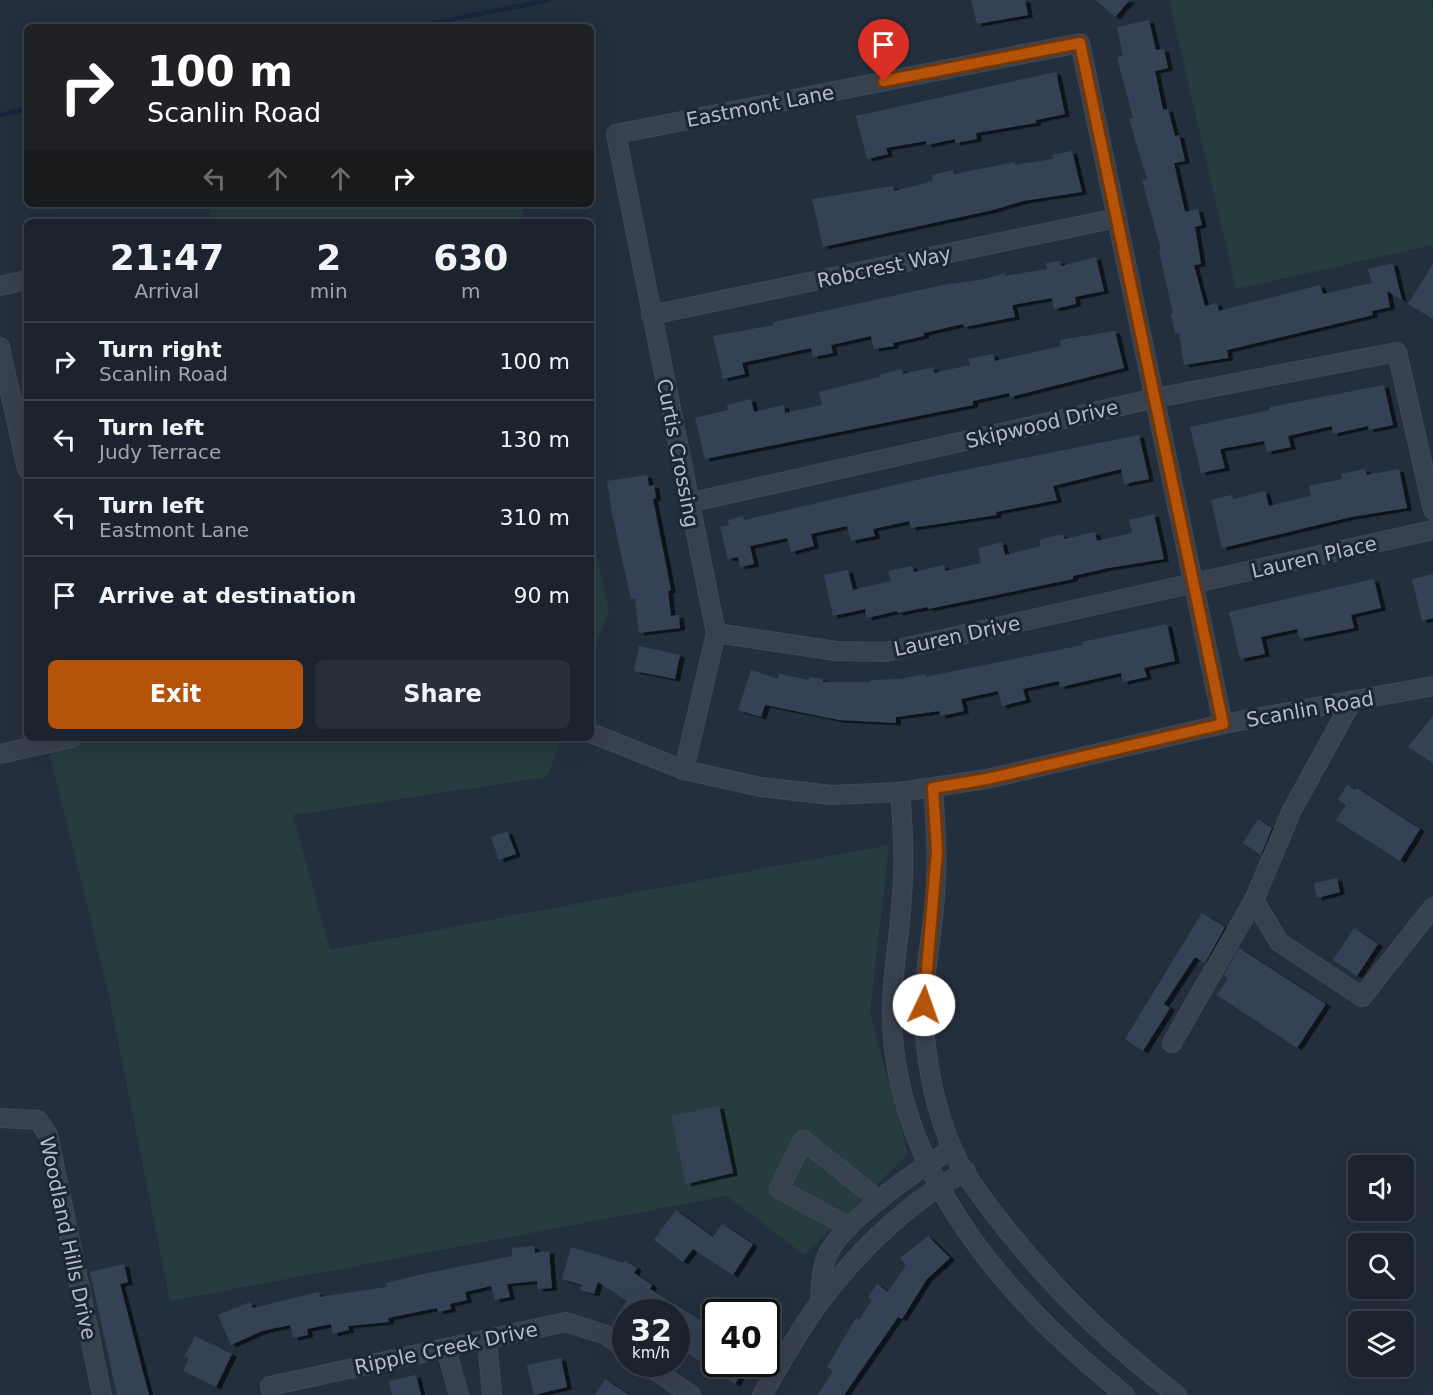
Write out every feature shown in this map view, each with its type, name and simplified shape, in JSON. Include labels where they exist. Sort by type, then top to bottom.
[{"type":"street","name":"Eastmont Lane","points":[[616,134],[1080,43],[1117,218]]},
{"type":"street","name":"Curtis Crossing","points":[[616,134],[688,503],[716,633],[684,770]]},
{"type":"street","name":"Robcrest Way","points":[[651,315],[1117,218]]},
{"type":"street","points":[[1117,218],[1196,584],[1223,724]]},
{"type":"street","points":[[0,286],[24,281]]},
{"type":"street","points":[[0,347],[21,413],[24,441]]},
{"type":"street","name":"Skipwood Drive","points":[[688,503],[1156,398],[1397,352],[1433,510]]},
{"type":"street","name":"Lauren Place","points":[[1196,584],[1433,530]]},
{"type":"street","name":"Lauren Drive","points":[[716,633],[836,651],[885,652],[1196,584]]},
{"type":"street","name":"Scanlin Road","points":[[594,734],[684,770],[761,787],[831,795],[900,792],[987,779],[1223,724],[1351,703],[1433,686]]},
{"type":"street","points":[[1172,1043],[1254,900],[1292,810],[1351,703]]},
{"type":"street","points":[[0,754],[58,741]]},
{"type":"street","points":[[933,788],[937,851],[935,898],[924,987],[924,1023],[928,1068],[939,1114],[952,1149],[982,1197],[1040,1270],[1081,1313],[1177,1395]]},
{"type":"street","points":[[900,792],[904,844],[892,1018],[896,1063],[909,1123],[938,1189],[984,1254],[1015,1291],[1058,1335],[1125,1395]]},
{"type":"street","points":[[1254,900],[1279,942],[1362,997],[1433,908]]},
{"type":"street","name":"Woodland Hills Drive","points":[[0,1118],[38,1120],[48,1135],[102,1395]]},
{"type":"street","points":[[849,1227],[779,1189],[803,1140],[879,1200]]},
{"type":"street","points":[[820,1302],[825,1260],[849,1227],[879,1200],[926,1164],[952,1149]]},
{"type":"street","points":[[762,1395],[820,1302],[898,1217],[966,1171]]},
{"type":"street","name":"Ripple Creek Drive","points":[[272,1395],[270,1386],[566,1322],[606,1335],[612,1339]]},
{"type":"street","points":[[487,1340],[492,1395]]},
{"type":"street","points":[[446,1349],[459,1395]]},
{"type":"street","points":[[665,1377],[691,1395]]},
{"type":"green space","points":[[1169,0],[1431,0],[1433,10],[1433,245],[1236,289]]},
{"type":"green space","points":[[209,207],[522,207],[524,219],[211,219]]},
{"type":"green space","points":[[594,542],[609,610],[594,651]]},
{"type":"green space","points":[[47,741],[561,741],[547,777],[293,815],[330,950],[889,845],[870,1013],[908,1154],[804,1255],[727,1196],[170,1301],[108,991]]},
{"type":"building","points":[[971,0],[1025,0],[1028,15],[977,24]]},
{"type":"building","points":[[1096,0],[1130,0],[1115,17]]},
{"type":"building","points":[[1149,20],[1156,50],[1164,49],[1168,68],[1155,71],[1163,110],[1168,109],[1175,136],[1179,135],[1185,161],[1174,163],[1185,212],[1198,209],[1202,225],[1195,227],[1201,264],[1194,265],[1205,306],[1217,303],[1219,311],[1320,285],[1323,294],[1372,283],[1368,269],[1393,263],[1402,300],[1387,291],[1390,307],[1372,311],[1373,315],[1227,350],[1228,358],[1184,365],[1179,333],[1175,334],[1171,314],[1173,313],[1159,251],[1161,250],[1142,180],[1147,179],[1129,119],[1133,118],[1117,57],[1123,56],[1117,27]]},
{"type":"building","points":[[1056,72],[1065,114],[1036,120],[1036,123],[976,133],[977,139],[955,143],[955,139],[927,145],[926,141],[886,148],[888,154],[867,159],[856,116]]},
{"type":"building","points":[[1072,151],[1082,192],[1023,201],[993,210],[823,247],[812,199],[893,186],[894,191],[933,181],[932,175],[953,170],[954,174],[1015,162],[1015,165],[1053,159],[1052,155]]},
{"type":"building","points":[[1096,257],[1104,291],[1075,297],[1076,304],[1054,309],[1052,298],[1012,305],[1015,317],[964,327],[963,324],[924,333],[924,336],[893,343],[894,346],[874,349],[871,336],[831,345],[833,353],[813,357],[811,348],[742,363],[745,374],[723,379],[713,336],[774,325],[774,322],[943,285],[985,279],[1005,273],[1005,276],[1047,269],[1046,263],[1060,261],[1061,266]]},
{"type":"building","points":[[1433,264],[1433,319],[1408,304]]},
{"type":"building","points":[[1115,331],[1124,368],[1010,397],[1009,393],[973,401],[973,405],[705,459],[695,418],[728,410],[727,405],[751,399],[754,412],[784,405],[785,413],[822,405],[819,392],[902,369],[903,374],[933,367],[934,373],[970,365],[968,359],[993,354],[995,361],[1061,346],[1060,340]]},
{"type":"building","points":[[1384,385],[1393,425],[1369,430],[1368,426],[1333,434],[1332,426],[1288,436],[1291,447],[1267,452],[1264,441],[1220,449],[1225,468],[1201,473],[1190,427],[1270,410],[1270,407]]},
{"type":"building","points":[[1139,435],[1149,479],[1124,484],[1121,469],[1053,486],[1057,500],[996,512],[997,515],[911,528],[909,521],[873,529],[875,536],[851,541],[847,526],[811,534],[814,546],[791,552],[787,538],[750,546],[754,564],[740,567],[738,557],[728,559],[720,527],[729,525],[728,520],[743,516],[744,520],[925,478]]},
{"type":"building","points":[[1365,469],[1367,475],[1399,469],[1407,508],[1351,517],[1222,548],[1211,500],[1232,495],[1233,499],[1265,491],[1269,506],[1311,496],[1309,486],[1342,479],[1341,474]]},
{"type":"building","points":[[647,475],[649,486],[654,485],[656,498],[653,499],[671,590],[668,591],[671,616],[679,615],[680,628],[639,633],[635,598],[631,599],[607,481]]},
{"type":"building","points":[[1154,514],[1164,559],[1108,568],[1073,576],[1073,579],[928,609],[928,607],[898,613],[897,611],[867,618],[865,609],[833,616],[824,575],[848,570],[853,590],[891,581],[888,571],[912,566],[914,572],[944,565],[945,571],[981,563],[978,548],[1002,542],[1005,555],[1041,546],[1039,540],[1063,534],[1064,539],[1095,532],[1097,541],[1132,533],[1129,520]]},
{"type":"building","points":[[1433,574],[1433,618],[1422,621],[1412,579]]},
{"type":"building","points":[[1374,579],[1381,608],[1351,615],[1354,628],[1300,639],[1297,629],[1261,637],[1265,654],[1240,659],[1229,612]]},
{"type":"building","points":[[1167,624],[1175,661],[1144,668],[1147,677],[1123,682],[1121,673],[1060,687],[1059,681],[1023,689],[1026,700],[1002,706],[998,691],[961,699],[964,711],[941,716],[939,711],[896,717],[896,723],[839,720],[765,705],[761,717],[738,710],[751,670],[778,679],[779,674],[809,680],[809,677],[823,679],[823,682],[871,682],[871,680],[900,679],[925,674],[925,677],[1083,645],[1082,642]]},
{"type":"building","points":[[639,646],[680,655],[675,679],[634,671]]},
{"type":"building","points":[[1433,716],[1433,763],[1408,747]]},
{"type":"building","points":[[1347,785],[1355,790],[1357,788],[1420,829],[1400,861],[1336,820],[1346,805],[1338,800]]},
{"type":"building","points":[[1258,819],[1272,828],[1261,855],[1243,843]]},
{"type":"building","points":[[507,831],[516,854],[499,860],[491,837]]},
{"type":"building","points":[[1337,878],[1340,892],[1317,898],[1314,883]]},
{"type":"building","points":[[1202,913],[1225,927],[1205,963],[1195,957],[1164,1004],[1170,1008],[1143,1051],[1125,1039]]},
{"type":"building","points":[[1354,928],[1378,944],[1357,976],[1333,960]]},
{"type":"building","points":[[1239,948],[1326,1004],[1297,1048],[1217,995],[1228,978],[1224,975]]},
{"type":"building","points":[[719,1106],[733,1173],[686,1184],[671,1116]]},
{"type":"building","points":[[676,1210],[713,1237],[722,1224],[753,1244],[733,1275],[693,1249],[683,1262],[654,1240]]},
{"type":"building","points":[[928,1236],[950,1258],[927,1279],[902,1319],[898,1317],[844,1395],[818,1395],[833,1371],[827,1367],[856,1318],[859,1320],[872,1300],[868,1297],[877,1284],[888,1292],[906,1265],[900,1258]]},
{"type":"building","points":[[534,1246],[535,1253],[549,1251],[552,1288],[538,1289],[537,1281],[507,1284],[510,1297],[495,1300],[491,1286],[465,1292],[467,1300],[450,1304],[451,1309],[438,1312],[437,1308],[388,1318],[389,1322],[348,1326],[349,1330],[333,1334],[331,1324],[307,1329],[308,1335],[293,1338],[290,1325],[262,1331],[231,1345],[218,1315],[250,1302],[253,1308],[319,1292],[320,1297],[387,1287],[386,1283],[512,1256],[512,1248]]},
{"type":"building","points":[[571,1247],[624,1263],[625,1261],[637,1268],[634,1273],[652,1285],[650,1289],[666,1299],[624,1299],[598,1282],[594,1294],[580,1290],[582,1285],[562,1279]]},
{"type":"building","points":[[124,1264],[128,1282],[120,1284],[149,1395],[117,1395],[90,1272]]},
{"type":"building","points":[[690,1313],[702,1321],[702,1363],[690,1355]]},
{"type":"building","points":[[195,1336],[232,1354],[216,1387],[183,1371],[189,1358],[185,1356]]},
{"type":"building","points":[[561,1358],[567,1387],[534,1395],[527,1365]]},
{"type":"building","points":[[416,1375],[421,1395],[392,1395],[389,1381]]},
{"type":"building","points":[[724,1377],[740,1377],[735,1384]]},
{"type":"building","points":[[605,1379],[629,1395],[595,1395]]},
{"type":"waterway","points":[[429,24],[549,0]]},
{"type":"waterway","points":[[0,115],[24,110]]},
{"type":"route","points":[[884,81],[1080,43],[1196,584],[1223,724],[987,779],[933,788],[937,851],[935,898],[924,987],[924,1005]]}]
